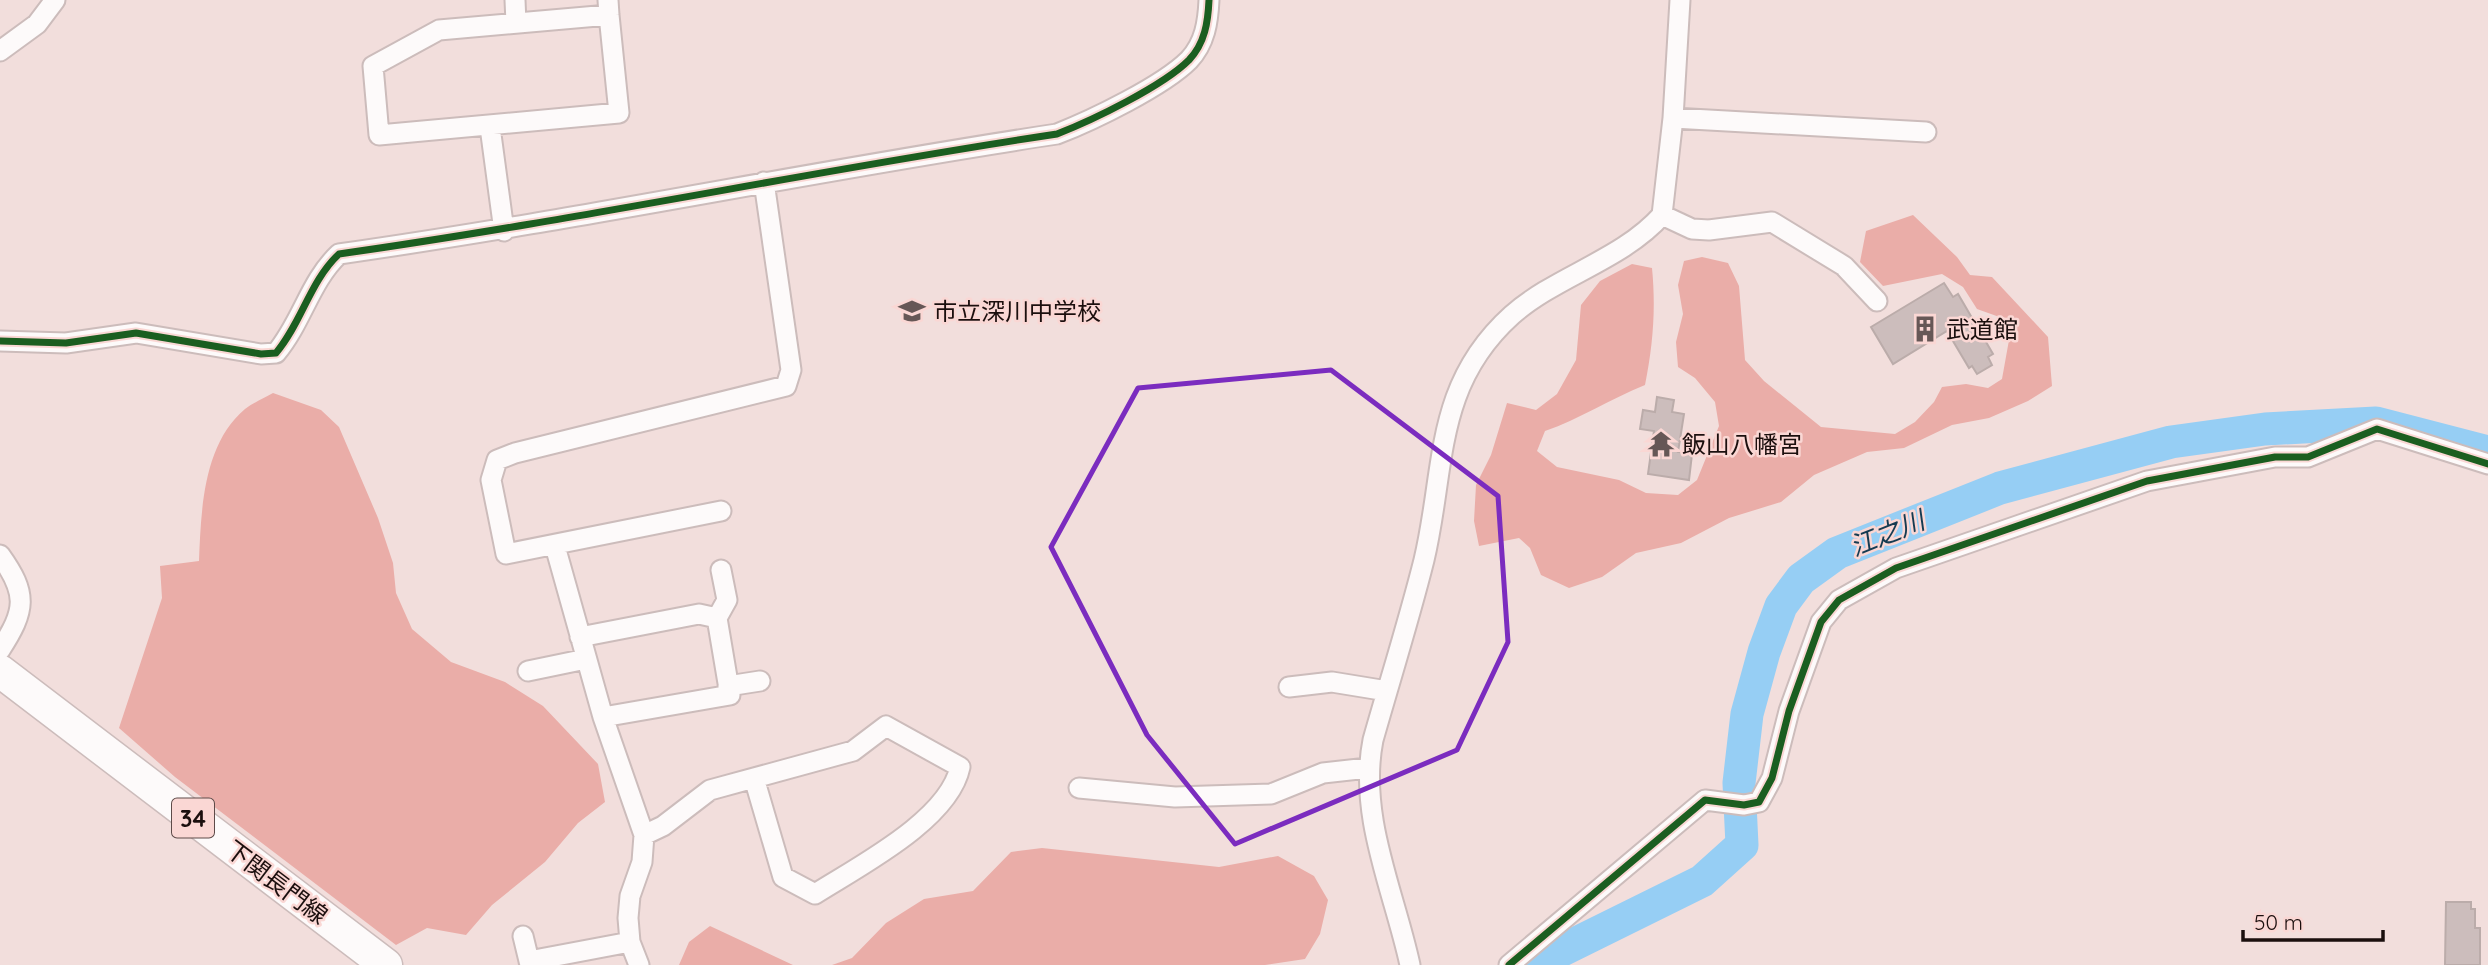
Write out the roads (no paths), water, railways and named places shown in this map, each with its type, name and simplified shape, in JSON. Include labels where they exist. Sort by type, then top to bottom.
[{"type":"main road","name":"下関長門線","points":[[0,671],[386,965]]},
{"type":"street","points":[[0,51],[37,24],[55,0]]},
{"type":"street","points":[[515,0],[516,23]]},
{"type":"street","points":[[0,341],[66,343],[136,333],[261,354],[276,353],[289,338],[323,269],[339,254],[504,231],[764,182],[1058,134],[1086,122],[1171,74],[1190,59],[1208,24],[1209,0]]},
{"type":"street","points":[[1410,965],[1370,804],[1368,768],[1424,558],[1444,432],[1452,401],[1477,356],[1512,315],[1637,237],[1662,215],[1673,118],[1681,0]]},
{"type":"street","points":[[609,7],[619,113],[490,127],[379,135],[373,66],[439,30],[516,23],[609,7]]},
{"type":"street","points":[[1673,118],[1926,132]]},
{"type":"street","points":[[490,127],[504,231]]},
{"type":"street","points":[[721,511],[506,554],[491,480],[497,460],[515,453],[786,386],[791,370],[764,182]]},
{"type":"street","points":[[1662,215],[1700,230],[1772,222],[1844,266],[1877,301]]},
{"type":"street","points":[[1509,965],[1705,800],[1744,805],[1759,802],[1772,778],[1789,711],[1821,622],[1839,600],[1896,568],[2147,481],[2275,457],[2308,457],[2377,429],[2488,464]]},
{"type":"street","points":[[555,546],[603,717],[644,835],[642,862],[630,897],[630,942],[639,965]]},
{"type":"street","points":[[0,555],[17,580],[23,603],[14,629],[0,650]]},
{"type":"street","points":[[603,717],[730,695],[717,618],[727,600],[720,570]]},
{"type":"street","points":[[580,637],[699,614],[717,618]]},
{"type":"street","points":[[528,671],[586,659]]},
{"type":"street","points":[[729,685],[760,681]]},
{"type":"street","points":[[1289,687],[1332,682],[1387,691]]},
{"type":"street","points":[[644,835],[663,826],[710,790],[754,778],[853,751],[886,726],[960,767],[958,778],[924,823],[816,894],[783,877],[754,778]]},
{"type":"street","points":[[1079,788],[1175,797],[1271,794],[1323,773],[1368,768]]},
{"type":"street","points":[[523,936],[529,963],[630,942]]},
{"type":"waterway","name":"江之川","points":[[1532,965],[1702,881],[1742,845],[1739,783],[1747,714],[1764,652],[1781,606],[1801,579],[1837,553],[2000,488],[2171,442],[2265,429],[2376,423],[2488,452]]},
{"type":"place","name":"市立深川中学校","points":[[912,311]]},
{"type":"place","name":"武道館","points":[[1925,329]]},
{"type":"place","name":"飯山八幡宮","points":[[1661,444]]}]
